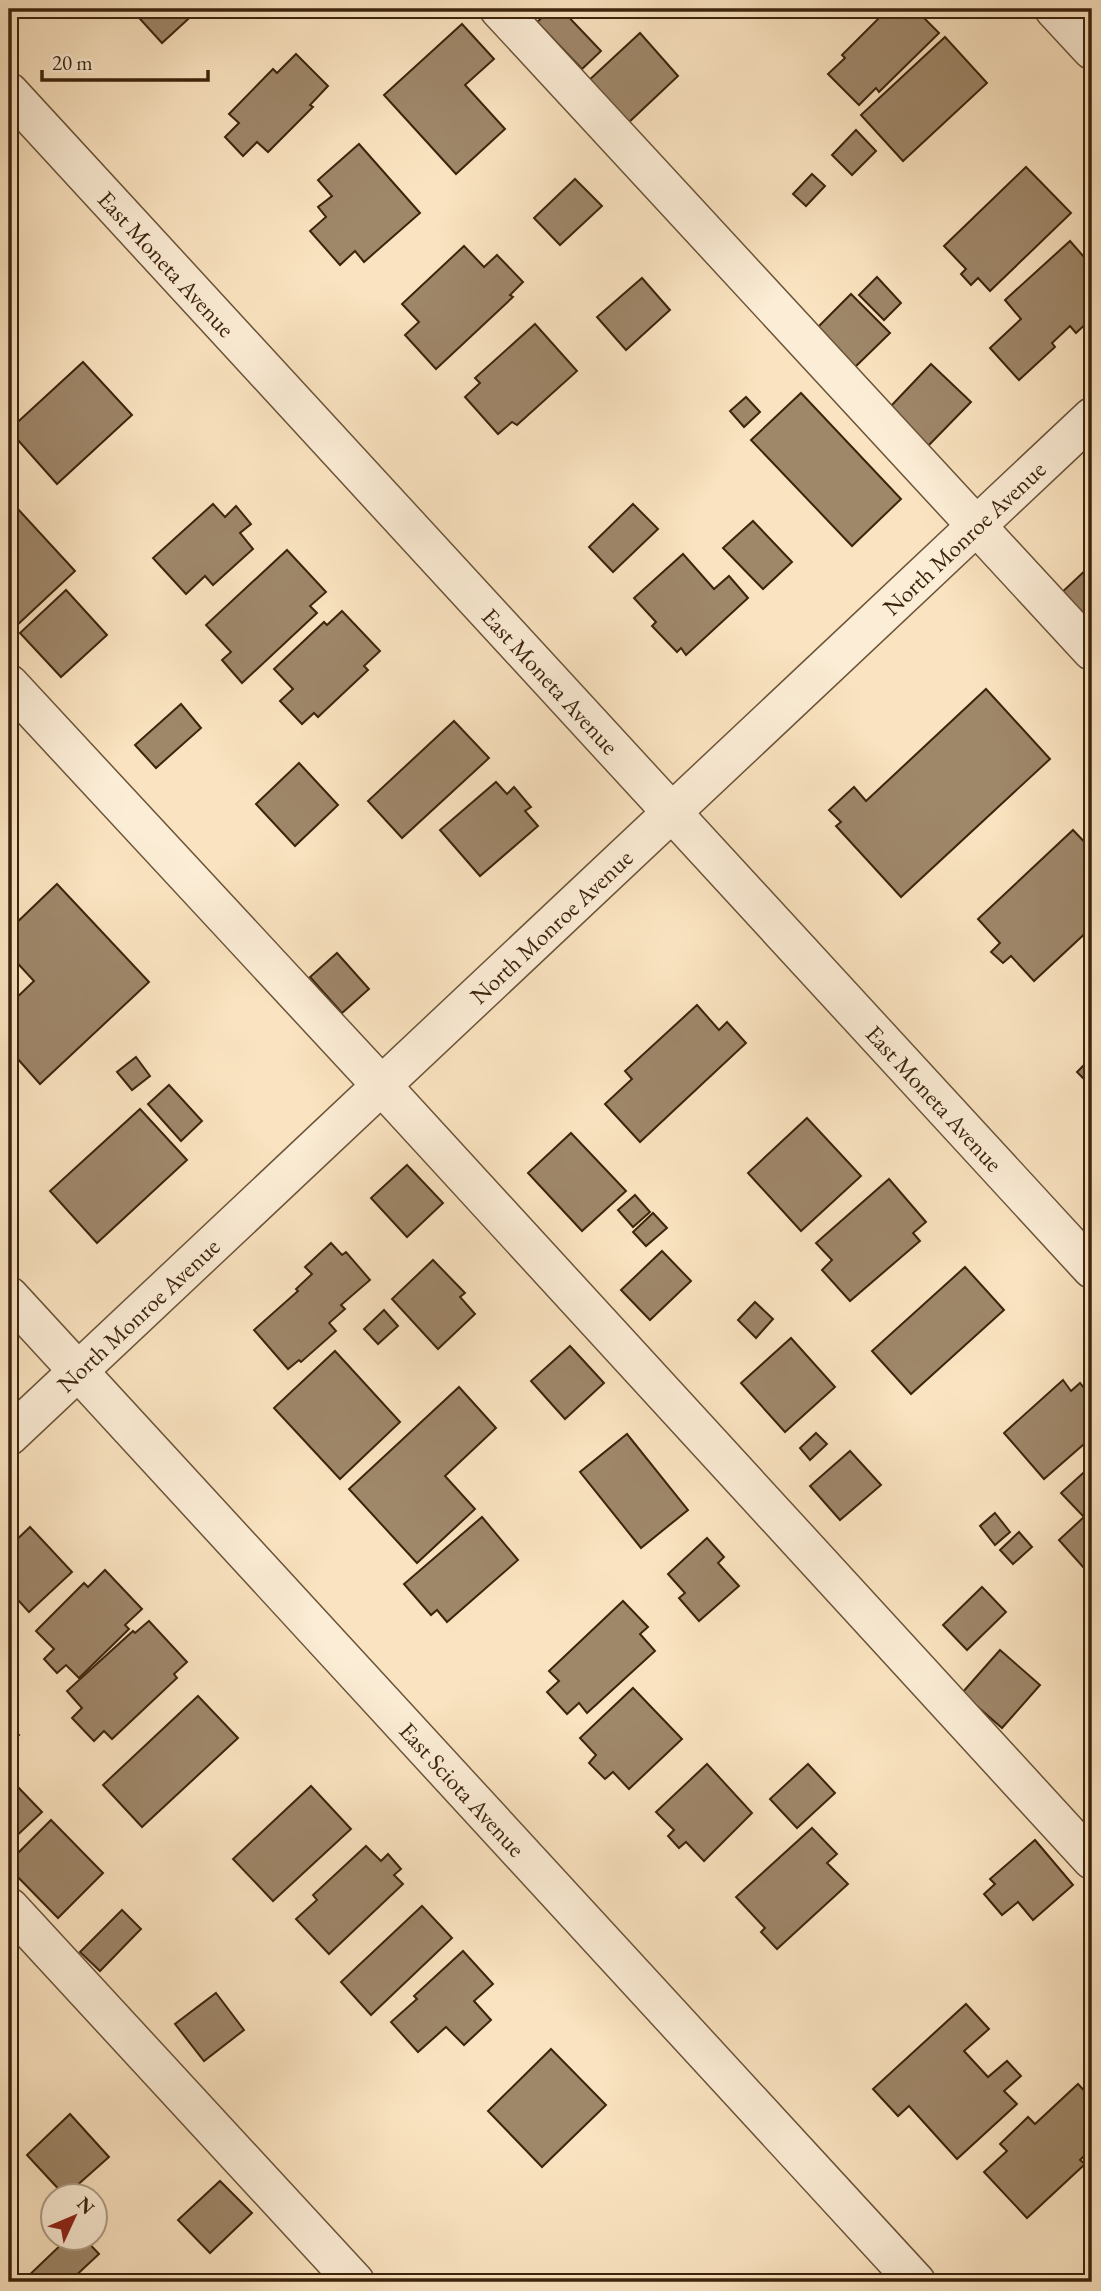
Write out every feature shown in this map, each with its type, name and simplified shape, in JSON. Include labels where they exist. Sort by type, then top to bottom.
[{"type":"street","points":[[499,9],[1092,651]]},
{"type":"street","points":[[1054,9],[1092,50]]},
{"type":"street","name":"East Moneta Avenue","points":[[9,92],[1092,1269]]},
{"type":"street","name":"North Monroe Avenue","points":[[9,1436],[1092,416]]},
{"type":"street","points":[[9,684],[1092,1860]]},
{"type":"street","name":"East Sciota Avenue","points":[[9,1296],[916,2282]]},
{"type":"street","points":[[9,1907],[355,2282]]},
{"type":"building","points":[[131,9],[199,9],[162,43]]},
{"type":"building","points":[[552,9],[561,9],[601,51],[582,69],[537,22]]},
{"type":"building","points":[[888,9],[915,9],[939,33],[879,92],[876,88],[859,105],[828,74],[845,58],[842,55]]},
{"type":"building","points":[[462,24],[494,59],[465,85],[505,129],[456,174],[384,95]]},
{"type":"building","points":[[640,33],[678,76],[627,124],[587,82]]},
{"type":"building","points":[[945,37],[987,83],[903,161],[861,115]]},
{"type":"building","points":[[296,54],[328,86],[310,105],[313,107],[268,152],[257,142],[243,156],[225,137],[239,123],[229,114],[273,69],[277,73]]},
{"type":"building","points":[[856,130],[876,151],[852,175],[832,155]]},
{"type":"building","points":[[359,144],[420,213],[364,262],[355,251],[340,265],[310,231],[326,217],[318,207],[332,196],[318,180]]},
{"type":"building","points":[[1026,167],[1071,213],[990,291],[978,278],[971,285],[961,274],[966,269],[944,246]]},
{"type":"building","points":[[812,174],[825,186],[806,206],[793,194]]},
{"type":"building","points":[[575,179],[602,206],[560,245],[534,218]]},
{"type":"building","points":[[1070,241],[1084,257],[1092,249],[1092,318],[1076,333],[1070,326],[1052,343],[1055,347],[1019,380],[990,348],[1021,319],[1005,300]]},
{"type":"building","points":[[464,246],[484,267],[497,255],[523,282],[510,295],[513,297],[436,369],[405,335],[419,322],[402,304]]},
{"type":"building","points":[[877,277],[901,303],[884,320],[859,295]]},
{"type":"building","points":[[642,278],[670,310],[626,350],[597,317]]},
{"type":"building","points":[[851,294],[890,333],[852,370],[813,332]]},
{"type":"building","points":[[535,324],[577,371],[517,425],[512,422],[498,434],[465,397],[480,383],[475,378]]},
{"type":"building","points":[[83,362],[132,415],[57,484],[9,430]]},
{"type":"building","points":[[931,364],[971,402],[928,446],[890,407]]},
{"type":"building","points":[[801,393],[901,499],[852,546],[751,440]]},
{"type":"building","points":[[746,397],[760,412],[744,427],[730,411]]},
{"type":"building","points":[[213,504],[225,517],[236,506],[251,524],[240,533],[253,549],[213,585],[205,576],[186,594],[153,558]]},
{"type":"building","points":[[633,504],[658,529],[613,572],[589,547]]},
{"type":"building","points":[[17,508],[75,571],[15,627],[9,621],[9,516]]},
{"type":"building","points":[[753,521],[792,562],[763,589],[723,548]]},
{"type":"building","points":[[287,550],[326,592],[310,606],[317,613],[242,683],[222,660],[231,652],[206,625]]},
{"type":"building","points":[[683,554],[714,589],[729,576],[748,598],[686,655],[681,648],[677,652],[652,626],[656,622],[634,598]]},
{"type":"building","points":[[1092,564],[1092,632],[1058,596]]},
{"type":"building","points":[[66,590],[107,635],[61,677],[20,633]]},
{"type":"building","points":[[342,611],[380,651],[364,666],[368,670],[318,717],[314,713],[302,724],[280,701],[293,689],[274,669],[324,622],[327,625]]},
{"type":"building","points":[[986,689],[1050,759],[901,897],[836,826],[841,822],[829,810],[854,787],[866,801]]},
{"type":"building","points":[[181,704],[201,728],[156,768],[135,745]]},
{"type":"building","points":[[454,721],[489,758],[402,838],[368,801]]},
{"type":"building","points":[[299,763],[338,805],[295,846],[256,804]]},
{"type":"building","points":[[496,782],[507,794],[514,787],[531,807],[525,811],[538,826],[480,876],[440,830]]},
{"type":"building","points":[[1073,830],[1092,850],[1092,927],[1034,981],[1011,956],[1003,963],[991,952],[1000,943],[978,919]]},
{"type":"building","points":[[57,884],[149,982],[40,1084],[9,1049],[9,1005],[34,981],[9,954],[9,930]]},
{"type":"building","points":[[337,953],[369,989],[342,1013],[310,977]]},
{"type":"building","points":[[697,1005],[719,1030],[727,1022],[746,1043],[640,1142],[605,1104],[632,1079],[625,1071]]},
{"type":"building","points":[[136,1057],[150,1076],[132,1090],[117,1072]]},
{"type":"building","points":[[1092,1057],[1092,1087],[1077,1072]]},
{"type":"building","points":[[169,1085],[202,1121],[181,1141],[148,1104]]},
{"type":"building","points":[[140,1109],[187,1160],[97,1243],[50,1191]]},
{"type":"building","points":[[807,1118],[861,1176],[801,1231],[748,1173]]},
{"type":"building","points":[[571,1133],[626,1191],[582,1231],[528,1173]]},
{"type":"building","points":[[407,1165],[443,1203],[407,1237],[371,1198]]},
{"type":"building","points":[[889,1179],[926,1222],[913,1233],[920,1241],[850,1301],[822,1270],[832,1260],[816,1243]]},
{"type":"building","points":[[635,1195],[650,1212],[633,1227],[618,1210]]},
{"type":"building","points":[[653,1213],[667,1228],[646,1246],[633,1232]]},
{"type":"building","points":[[331,1243],[342,1255],[346,1252],[370,1280],[341,1305],[345,1309],[329,1323],[336,1331],[301,1362],[299,1360],[288,1369],[254,1330],[298,1291],[296,1289],[312,1274],[305,1267]]},
{"type":"building","points":[[662,1251],[691,1281],[650,1320],[621,1290]]},
{"type":"building","points":[[433,1260],[465,1293],[460,1297],[475,1314],[438,1349],[392,1299]]},
{"type":"building","points":[[965,1267],[1004,1310],[911,1394],[872,1351]]},
{"type":"building","points":[[755,1302],[773,1319],[756,1338],[738,1320]]},
{"type":"building","points":[[384,1310],[398,1326],[378,1344],[364,1329]]},
{"type":"building","points":[[791,1338],[835,1387],[785,1432],[741,1383]]},
{"type":"building","points":[[570,1346],[604,1383],[565,1419],[531,1381]]},
{"type":"building","points":[[335,1351],[400,1422],[340,1479],[274,1408]]},
{"type":"building","points":[[1063,1380],[1071,1391],[1080,1383],[1092,1398],[1092,1437],[1044,1479],[1004,1433]]},
{"type":"building","points":[[459,1387],[496,1428],[445,1476],[475,1509],[417,1563],[349,1489]]},
{"type":"building","points":[[816,1433],[827,1444],[810,1460],[800,1448]]},
{"type":"building","points":[[627,1434],[688,1510],[641,1548],[580,1472]]},
{"type":"building","points":[[850,1451],[881,1485],[840,1520],[810,1486]]},
{"type":"building","points":[[1092,1465],[1092,1561],[1084,1568],[1059,1540],[1084,1517],[1061,1493]]},
{"type":"building","points":[[995,1513],[1010,1532],[995,1545],[980,1526]]},
{"type":"building","points":[[482,1517],[518,1560],[447,1622],[437,1610],[431,1615],[404,1584]]},
{"type":"building","points":[[30,1527],[72,1572],[29,1612],[9,1590],[9,1547]]},
{"type":"building","points":[[1019,1532],[1032,1547],[1013,1564],[1000,1550]]},
{"type":"building","points":[[707,1538],[724,1557],[718,1563],[739,1586],[699,1621],[679,1598],[685,1593],[668,1574]]},
{"type":"building","points":[[105,1570],[142,1609],[125,1625],[129,1629],[79,1678],[66,1665],[57,1673],[44,1659],[54,1649],[36,1631],[84,1583],[88,1587]]},
{"type":"building","points":[[982,1587],[1006,1612],[967,1650],[943,1625]]},
{"type":"building","points":[[623,1601],[648,1627],[640,1634],[655,1651],[587,1713],[579,1703],[567,1714],[547,1692],[559,1681],[549,1671]]},
{"type":"building","points":[[149,1621],[187,1662],[174,1674],[177,1678],[112,1739],[104,1731],[94,1741],[72,1718],[82,1708],[67,1691],[133,1631],[135,1633]]},
{"type":"building","points":[[1000,1650],[1040,1685],[1002,1728],[962,1693]]},
{"type":"building","points":[[633,1688],[682,1739],[629,1789],[613,1772],[605,1779],[589,1763],[596,1755],[580,1738]]},
{"type":"building","points":[[198,1696],[238,1738],[142,1827],[103,1785]]},
{"type":"building","points":[[9,1725],[19,1735],[9,1745]]},
{"type":"building","points":[[707,1764],[752,1813],[704,1861],[686,1842],[679,1848],[668,1836],[674,1830],[656,1812]]},
{"type":"building","points":[[808,1764],[835,1793],[797,1828],[770,1799]]},
{"type":"building","points":[[15,1784],[42,1812],[9,1843],[9,1791]]},
{"type":"building","points":[[311,1786],[351,1829],[273,1901],[233,1859]]},
{"type":"building","points":[[51,1820],[103,1873],[58,1918],[9,1868],[9,1862]]},
{"type":"building","points":[[812,1828],[837,1854],[827,1863],[848,1884],[777,1949],[761,1932],[765,1928],[736,1897]]},
{"type":"building","points":[[1035,1840],[1073,1885],[1033,1920],[1018,1902],[1002,1915],[984,1894],[995,1884],[990,1879]]},
{"type":"building","points":[[366,1846],[381,1861],[388,1854],[401,1869],[394,1875],[403,1884],[329,1954],[296,1919],[317,1900],[313,1895]]},
{"type":"building","points":[[422,1906],[452,1938],[371,2015],[341,1982]]},
{"type":"building","points":[[122,1910],[141,1929],[100,1971],[80,1952]]},
{"type":"building","points":[[463,1951],[493,1984],[474,2001],[491,2020],[464,2045],[446,2027],[418,2052],[391,2022],[417,1999],[414,1996]]},
{"type":"building","points":[[216,1993],[244,2030],[204,2061],[175,2024]]},
{"type":"building","points":[[966,2004],[989,2029],[964,2051],[988,2077],[1007,2061],[1021,2076],[1004,2091],[1017,2104],[957,2159],[909,2106],[898,2116],[873,2089]]},
{"type":"building","points":[[551,2049],[606,2105],[542,2167],[488,2111]]},
{"type":"building","points":[[1078,2084],[1092,2099],[1092,2148],[1080,2160],[1085,2164],[1027,2218],[984,2172],[1007,2151],[1000,2144],[1028,2117],[1035,2124]]},
{"type":"building","points":[[70,2114],[109,2157],[81,2182],[52,2182],[27,2155]]},
{"type":"building","points":[[220,2181],[252,2213],[210,2253],[178,2220]]},
{"type":"building","points":[[53,2252],[99,2254],[70,2281],[72,2282],[22,2282]]}]
